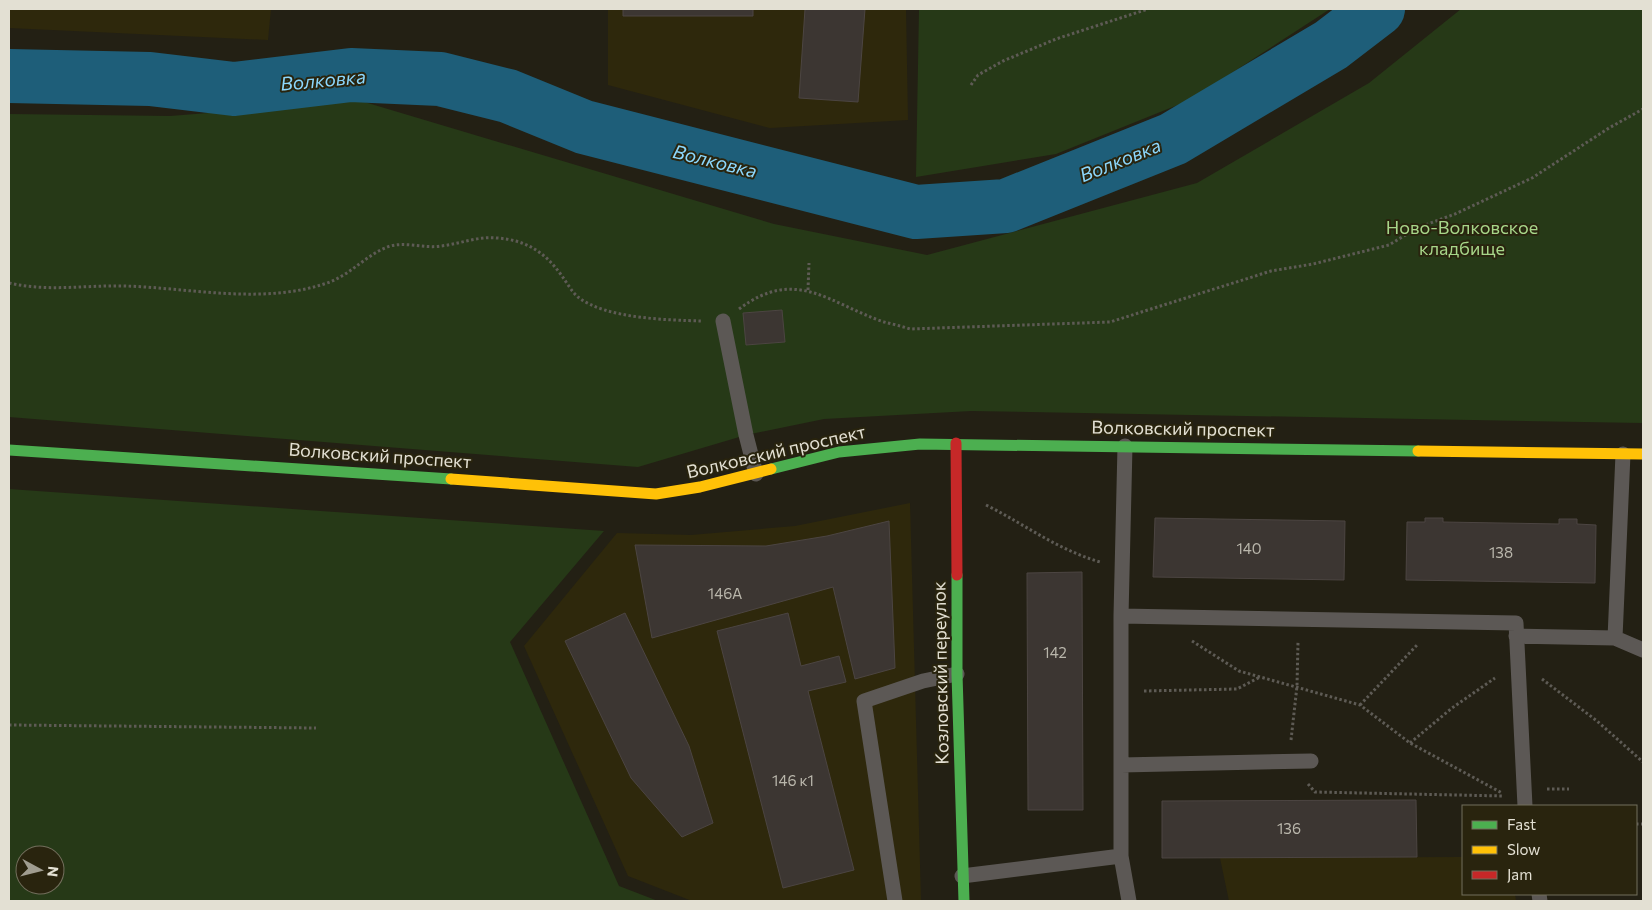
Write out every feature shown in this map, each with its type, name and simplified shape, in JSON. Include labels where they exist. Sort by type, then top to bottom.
[{"type":"street","name":"Волковский проспект","points":[[9,450],[238,463],[656,494],[718,484],[829,454],[871,447],[956,443],[1643,454]]},
{"type":"street","name":"Козловский переулок","points":[[956,443],[958,674],[964,901]]},
{"type":"lane","points":[[723,321],[746,435],[756,474]]},
{"type":"lane","points":[[1125,446],[1121,616],[1121,856],[1129,901]]},
{"type":"lane","points":[[1615,638],[1623,454]]},
{"type":"lane","points":[[1121,616],[1516,623],[1517,674],[1525,805]]},
{"type":"lane","points":[[1516,636],[1615,638],[1643,650]]},
{"type":"lane","points":[[895,901],[864,701],[923,681],[958,674]]},
{"type":"lane","points":[[1121,765],[1311,761]]},
{"type":"lane","points":[[962,876],[1121,856]]},
{"type":"path","points":[[971,85],[978,75],[1003,61],[1056,39],[1148,9]]},
{"type":"path","points":[[9,283],[48,290],[123,286],[242,293],[272,292],[328,283],[348,273],[386,247],[442,246],[477,238],[496,238],[522,242],[536,248],[554,265],[576,296],[592,306],[660,320],[723,321],[750,300],[768,292],[808,290],[883,321],[910,328],[1110,322],[1271,271],[1313,264],[1389,245],[1417,228],[1455,214],[1532,178],[1609,128],[1643,110]]},
{"type":"path","points":[[808,290],[809,263]]},
{"type":"path","points":[[979,501],[1037,536],[1081,557],[1122,569]]},
{"type":"path","points":[[1167,616],[1176,630],[1239,672],[1297,686],[1360,705],[1410,743],[1507,796],[1314,792],[1290,762],[1291,722],[1297,686],[1298,619]]},
{"type":"path","points":[[1360,705],[1405,659],[1435,621]]},
{"type":"path","points":[[1410,743],[1452,708],[1502,674],[1517,674],[1539,677],[1548,681],[1625,744],[1643,762]]},
{"type":"path","points":[[1121,691],[1237,689],[1261,677]]},
{"type":"path","points":[[9,725],[316,728]]},
{"type":"shaded area","points":[[9,9],[271,9],[268,40],[9,28]]},
{"type":"shaded area","points":[[608,9],[906,9],[908,120],[770,128],[608,85]]},
{"type":"shaded area","points":[[910,503],[921,901],[692,901],[628,876],[524,646],[617,533],[691,535],[795,526]]},
{"type":"shaded area","points":[[1462,857],[1462,895],[1515,895],[1516,901],[1229,901],[1220,858]]},
{"type":"green space","points":[[919,9],[1330,9],[1190,100],[1056,154],[916,177]]},
{"type":"green space","name":"Ново-Волковское кладбище","points":[[1461,9],[1643,9],[1643,423],[971,411],[824,419],[746,435],[638,467],[9,417],[9,114],[170,116],[361,101],[774,224],[927,255],[1197,183],[1369,83]]},
{"type":"green space","points":[[9,489],[604,531],[510,642],[619,886],[658,901],[9,901]]},
{"type":"building","points":[[623,9],[753,9],[753,16],[623,16]]},
{"type":"building","points":[[805,9],[865,9],[858,102],[799,98]]},
{"type":"building","points":[[782,310],[785,342],[746,345],[743,313]]},
{"type":"building","points":[[1155,518],[1345,521],[1344,580],[1153,577]]},
{"type":"building","points":[[1425,518],[1443,518],[1443,522],[1559,524],[1559,519],[1577,519],[1577,524],[1596,525],[1595,583],[1406,580],[1407,522],[1425,522]]},
{"type":"building","points":[[889,521],[895,668],[855,679],[833,587],[652,638],[635,545],[766,546],[827,536]]},
{"type":"building","points":[[1082,572],[1083,810],[1028,810],[1027,573]]},
{"type":"building","points":[[625,613],[689,746],[713,823],[682,837],[631,778],[565,641]]},
{"type":"building","points":[[788,613],[801,666],[839,656],[846,682],[808,691],[854,870],[783,888],[717,631]]},
{"type":"building","points":[[1416,800],[1417,857],[1162,858],[1162,801]]},
{"type":"waterway","name":"Волковка","points":[[9,76],[150,79],[234,89],[351,75],[440,79],[508,96],[584,127],[916,212],[1006,206],[1173,139],[1331,45],[1378,9]]},
{"type":"traffic: fast","points":[[771,469],[839,452],[920,444],[1418,451]]},
{"type":"traffic: fast","points":[[9,450],[451,479]]},
{"type":"traffic: fast","points":[[957,575],[957,674],[964,901]]},
{"type":"traffic: slow","points":[[1418,451],[1643,454]]},
{"type":"traffic: slow","points":[[451,479],[656,494],[700,487],[771,469]]},
{"type":"traffic: jam","points":[[956,443],[957,575]]}]
